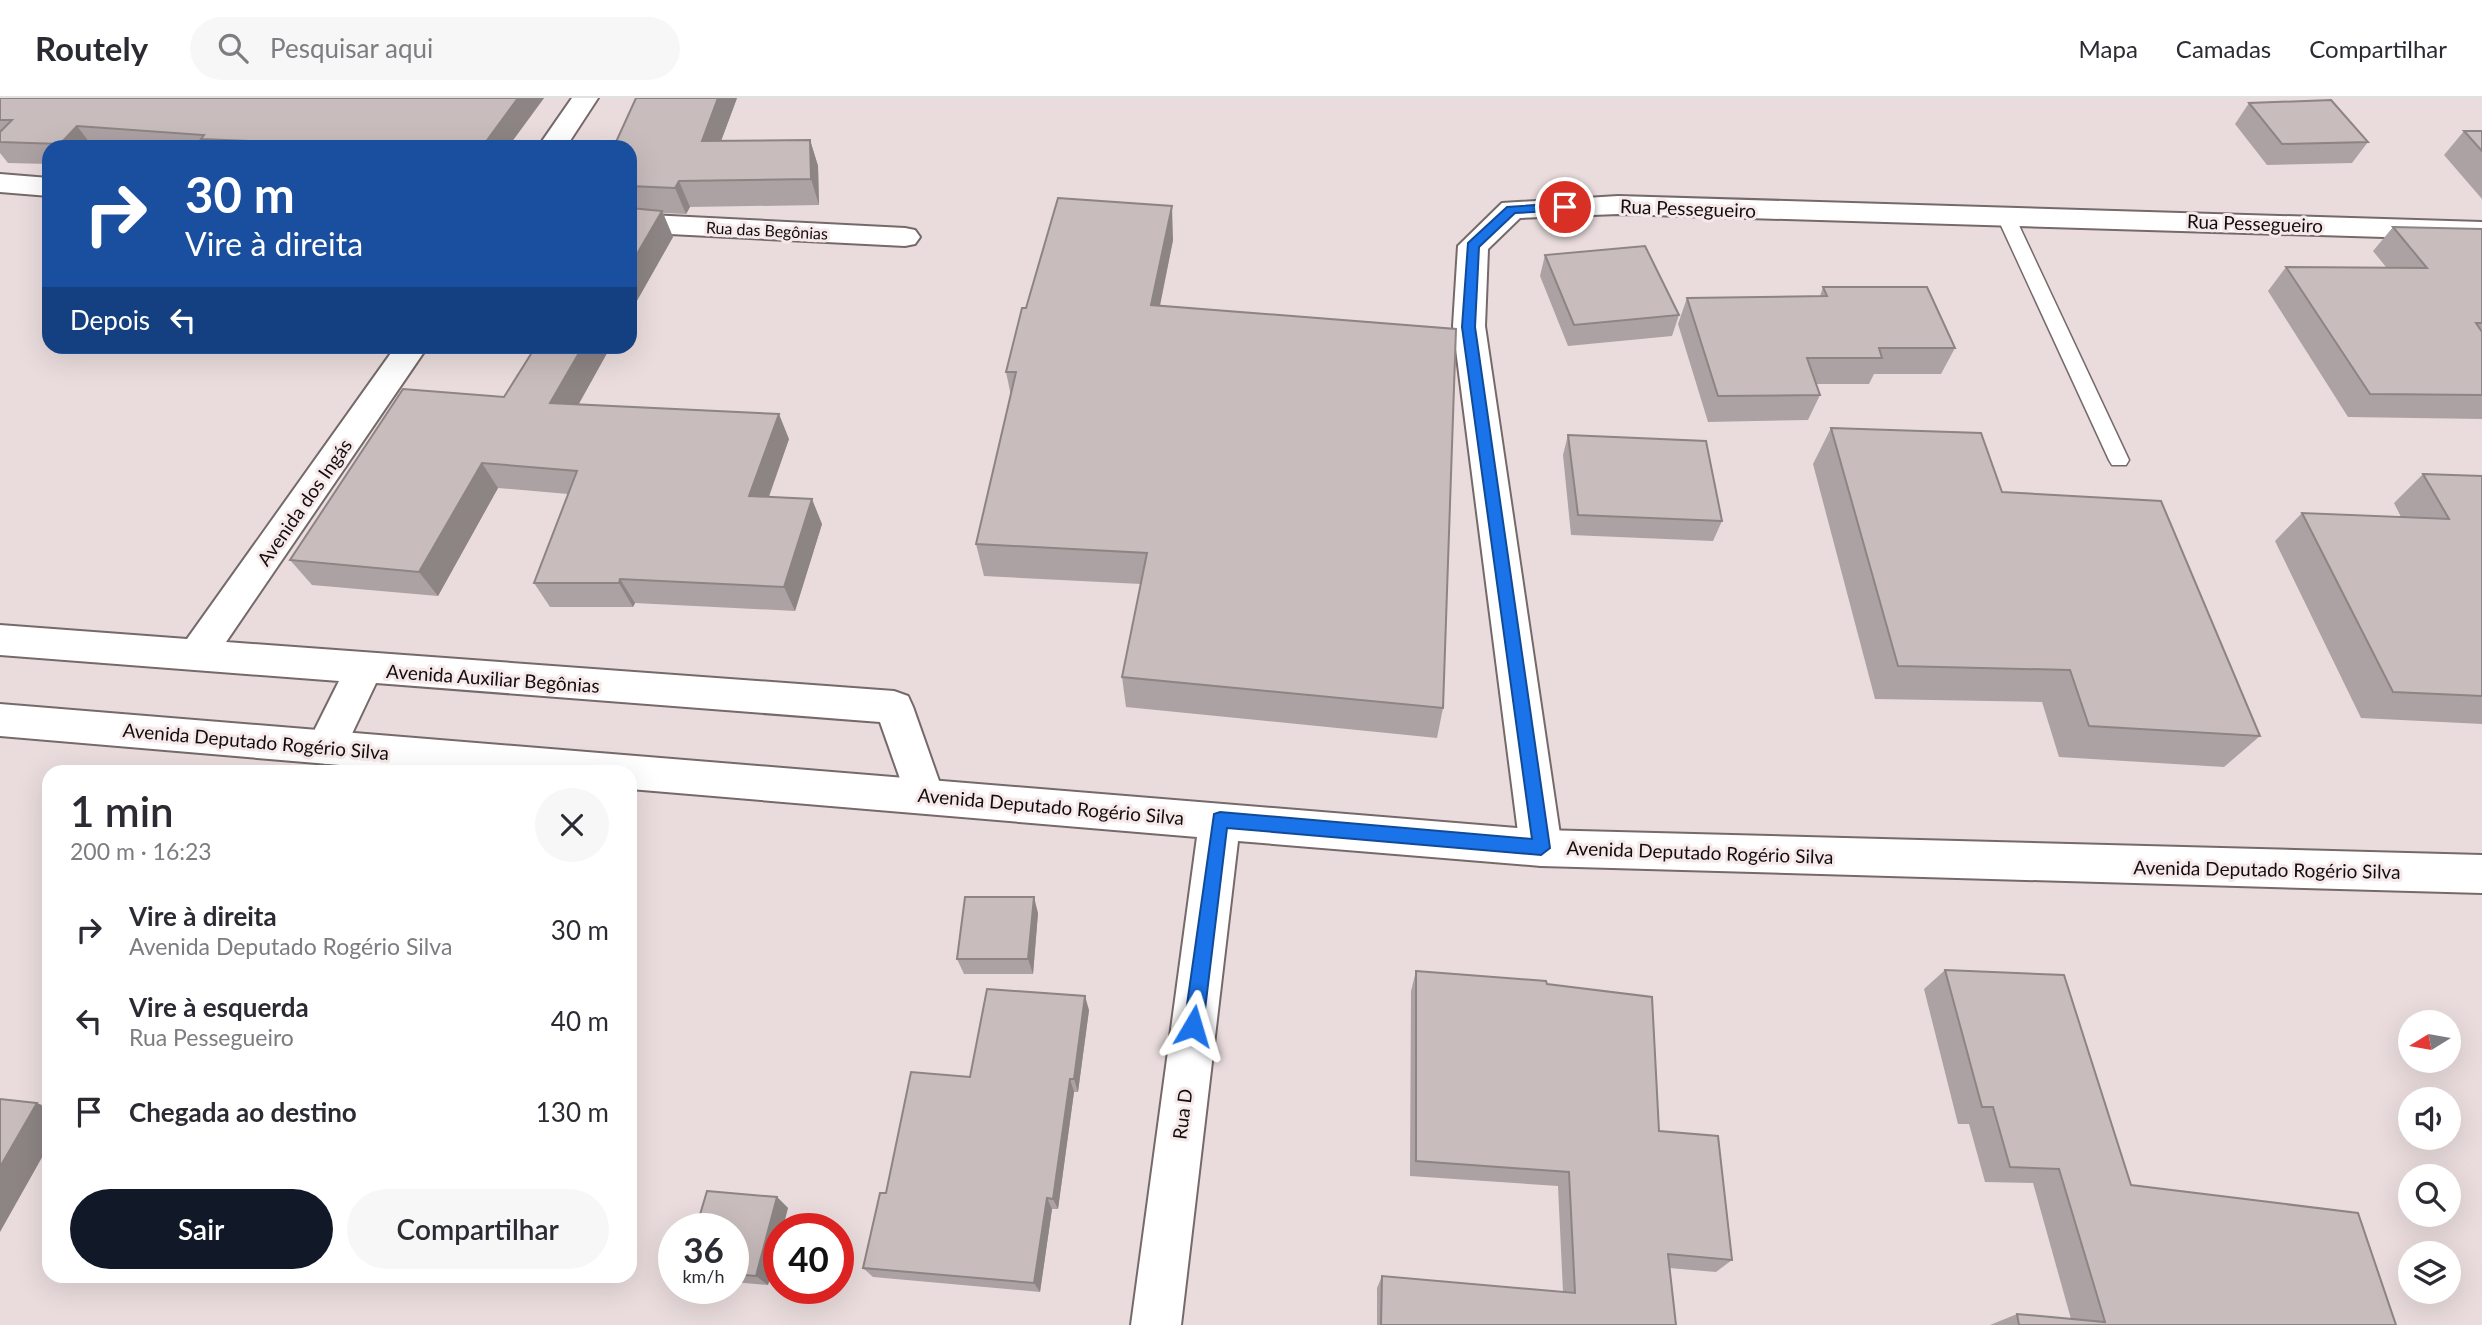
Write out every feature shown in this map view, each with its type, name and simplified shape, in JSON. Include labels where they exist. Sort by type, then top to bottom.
[{"type":"street","points":[[557,140],[585,98]]},
{"type":"street","points":[[0,183],[42,186]]},
{"type":"street","name":"Rua Pessegueiro","points":[[1541,848],[1469,327],[1473,246],[1512,209],[1618,205],[2007,219],[2130,219],[2482,231]]},
{"type":"street","name":"Rua das Begônias","points":[[637,223],[905,237]]},
{"type":"street","name":"Avenida dos Ingás","points":[[195,657],[407,354]]},
{"type":"street","name":"Avenida Auxiliar Begônias","points":[[0,640],[195,657],[894,707],[923,795]]},
{"type":"street","points":[[326,747],[364,669]]},
{"type":"street","name":"Avenida Deputado Rogério Silva","points":[[0,720],[550,765]]},
{"type":"street","name":"Avenida Deputado Rogério Silva","points":[[637,772],[1541,848],[2482,874]]},
{"type":"street","name":"Rua D","points":[[1156,1325],[1220,820]]},
{"type":"lane","points":[[2007,219],[2119,460]]},
{"type":"building","points":[[0,98],[518,98],[487,140],[225,140],[201,139],[204,135],[77,126],[64,140],[42,140],[42,143],[0,142],[0,132],[12,120],[0,120]]},
{"type":"building","points":[[636,98],[718,98],[702,141],[810,140],[811,179],[679,181],[675,188],[637,186],[637,140],[617,140]]},
{"type":"building","points":[[2331,100],[2368,142],[2282,144],[2249,103]]},
{"type":"building","points":[[2464,131],[2482,131],[2482,151]]},
{"type":"building","points":[[1058,198],[1172,206],[1151,305],[1456,329],[1443,708],[1122,677],[1147,553],[976,544],[1016,372],[1006,372],[1022,308],[1026,308]]},
{"type":"building","points":[[637,209],[662,211],[637,254]]},
{"type":"building","points":[[2393,227],[2482,229],[2482,323],[2476,323],[2482,332],[2482,395],[2370,394],[2286,267],[2427,268]]},
{"type":"building","points":[[1645,246],[1679,315],[1574,325],[1545,255]]},
{"type":"building","points":[[1823,287],[1927,287],[1955,348],[1879,348],[1882,358],[1807,358],[1820,395],[1718,396],[1687,298],[1827,296]]},
{"type":"building","points":[[531,354],[578,354],[550,403],[779,414],[749,496],[812,499],[784,587],[620,579],[619,583],[534,583],[577,471],[482,463],[419,572],[290,560],[403,389],[504,397]]},
{"type":"building","points":[[1831,428],[1981,433],[2002,492],[2161,501],[2260,736],[2089,726],[2070,670],[1898,666]]},
{"type":"building","points":[[1568,435],[1706,441],[1722,521],[1578,515]]},
{"type":"building","points":[[2423,474],[2482,476],[2482,696],[2393,692],[2302,513],[2449,519]]},
{"type":"building","points":[[965,897],[1034,897],[1028,959],[957,959]]},
{"type":"building","points":[[1945,970],[2064,975],[2131,1185],[2358,1213],[2396,1325],[2019,1325],[2017,1314],[2105,1322],[2059,1169],[2010,1167],[1993,1107],[1982,1107]]},
{"type":"building","points":[[1416,971],[1546,981],[1547,984],[1652,997],[1659,1131],[1718,1136],[1732,1260],[1668,1254],[1676,1325],[1381,1325],[1382,1276],[1575,1293],[1569,1172],[1416,1161]]},
{"type":"building","points":[[987,989],[1085,996],[1053,1199],[1047,1198],[1034,1283],[863,1268],[880,1193],[886,1193],[911,1072],[970,1077]]},
{"type":"building","points":[[0,1099],[37,1103],[0,1167]]},
{"type":"building","points":[[707,1191],[777,1197],[773,1213],[763,1213],[763,1250],[756,1276],[749,1275],[749,1213],[700,1213]]},
{"type":"route","points":[[1193,1026],[1220,820],[1541,848],[1469,327],[1473,246],[1512,209],[1565,207]]}]
